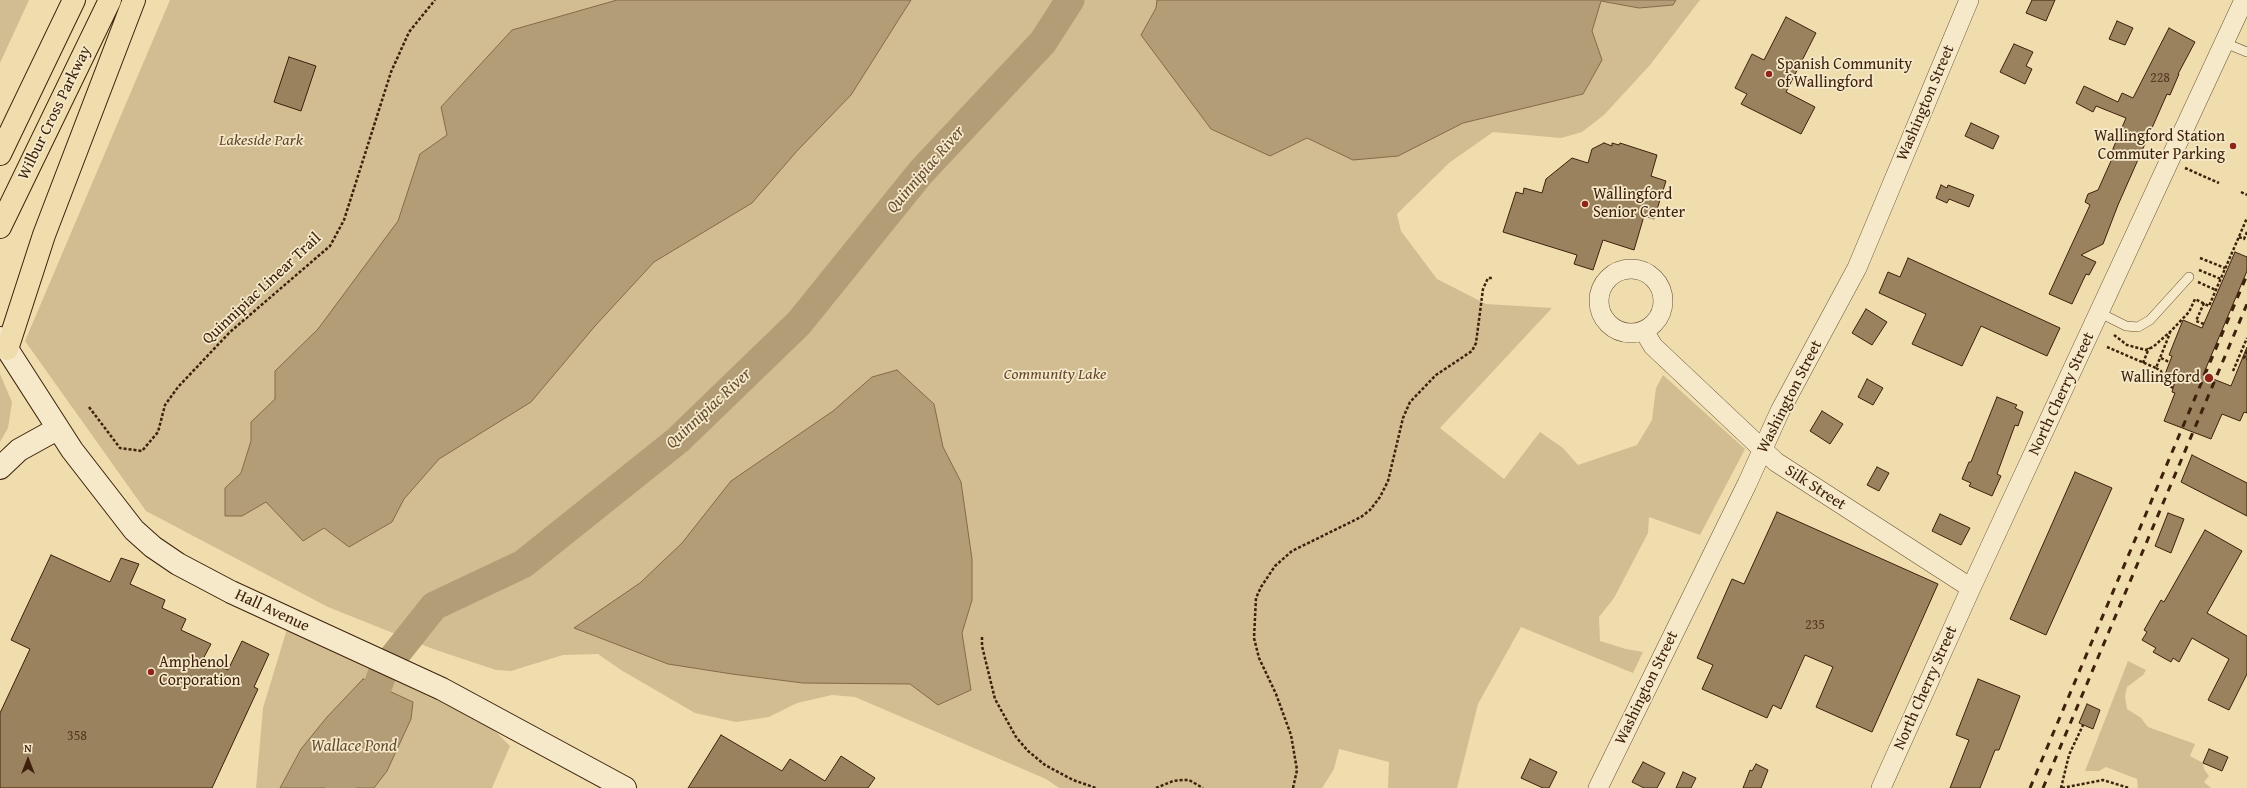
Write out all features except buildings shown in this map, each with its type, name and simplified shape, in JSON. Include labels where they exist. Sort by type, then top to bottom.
[{"type":"highway","name":"Wilbur Cross Parkway","points":[[0,154],[73,0]]},
{"type":"highway","name":"Wilbur Cross Parkway","points":[[0,227],[110,0]]},
{"type":"highway","points":[[4,344],[134,0]]},
{"type":"main road","name":"Hall Avenue","points":[[4,344],[58,429],[134,530],[153,547],[178,564],[231,592],[442,689],[625,788]]},
{"type":"main road","points":[[0,468],[20,450],[58,429]]},
{"type":"street","name":"Washington Street","points":[[1598,788],[1763,449],[1780,410],[1857,268],[1969,0]]},
{"type":"street","name":"North Cherry Street","points":[[1881,788],[2244,0]]},
{"type":"street","name":"Silk Street","points":[[1644,331],[1653,346],[1785,469],[1972,588]]},
{"type":"lane","points":[[2225,43],[2247,52]]},
{"type":"lane","points":[[2100,313],[2126,326],[2138,327],[2150,320],[2189,277]]},
{"type":"path","name":"Quinnipiac Linear Trail","points":[[88,407],[120,448],[142,451],[158,432],[165,405],[178,387],[230,332],[330,246],[344,220],[391,72],[409,32],[435,0]]},
{"type":"path","points":[[2186,168],[2219,182]]},
{"type":"path","points":[[2241,192],[2247,195]]},
{"type":"path","points":[[2112,333],[2127,345],[2141,350],[2149,348],[2171,332],[2189,312],[2195,299],[2209,306],[2247,218]]},
{"type":"path","points":[[2239,237],[2244,239],[2247,232]]},
{"type":"path","points":[[2200,258],[2225,268]]},
{"type":"path","points":[[2195,269],[2221,279]]},
{"type":"path","points":[[2189,277],[2216,290]]},
{"type":"path","points":[[1293,788],[1297,770],[1292,735],[1276,694],[1259,658],[1254,638],[1256,598],[1261,587],[1275,566],[1292,551],[1361,517],[1370,510],[1380,497],[1388,481],[1403,418],[1410,402],[1436,375],[1472,351],[1476,343],[1483,289],[1488,278],[1492,278]]},
{"type":"path","points":[[2204,303],[2196,321],[2204,324]]},
{"type":"path","points":[[2156,368],[2171,332]]},
{"type":"path","points":[[2233,371],[2247,338]]},
{"type":"path","points":[[2107,347],[2161,371],[2164,382],[2174,388]]},
{"type":"path","points":[[2143,363],[2149,348]]},
{"type":"path","points":[[2247,351],[2244,358],[2247,359]]},
{"type":"path","points":[[2160,358],[2169,362]]},
{"type":"path","points":[[982,637],[982,646],[995,699],[1016,737],[1028,751],[1045,765],[1088,787],[1096,788]]},
{"type":"path","points":[[2083,725],[2069,755],[2062,788],[2103,780],[2115,782],[2129,788]]},
{"type":"path","points":[[1156,788],[1173,781],[1189,780],[1203,788]]},
{"type":"green space","points":[[0,0],[29,0],[0,63]]},
{"type":"green space","name":"Community Lake","points":[[170,0],[1700,0],[1650,65],[1604,115],[1582,132],[1561,138],[1493,132],[1449,163],[1397,214],[1401,231],[1437,279],[1486,304],[1552,308],[1440,428],[1504,479],[1540,432],[1563,448],[1578,465],[1637,445],[1652,420],[1656,388],[1663,375],[1745,449],[1700,535],[1649,517],[1648,533],[1614,598],[1599,617],[1600,641],[1626,649],[1643,652],[1633,673],[1521,627],[1478,704],[1457,788],[1388,788],[1389,762],[1339,749],[1334,769],[1322,788],[1059,788],[1046,779],[855,697],[832,695],[797,703],[769,717],[736,722],[695,713],[621,670],[598,654],[563,655],[511,671],[496,670],[433,649],[328,607],[146,511],[25,341]]},
{"type":"green space","points":[[0,374],[12,402],[8,428],[0,442]]},
{"type":"green space","points":[[287,629],[351,655],[409,687],[486,722],[510,746],[492,788],[256,788],[263,708]]},
{"type":"green space","points":[[2128,661],[2146,670],[2143,675],[2127,687],[2125,696],[2127,709],[2141,718],[2148,727],[2195,744],[2190,756],[2203,763],[2204,769],[2209,776],[2204,782],[2211,788],[2138,788],[2137,779],[2106,767],[2099,771],[2085,771]]},
{"type":"water","points":[[617,0],[911,0],[851,95],[797,151],[752,203],[654,262],[595,326],[531,402],[439,459],[404,499],[392,522],[349,547],[324,528],[303,541],[266,502],[242,516],[225,516],[225,488],[241,473],[251,441],[251,422],[275,399],[275,371],[318,329],[398,221],[420,154],[447,135],[441,107],[512,30]]},
{"type":"water","points":[[1157,0],[1676,0],[1673,5],[1639,8],[1601,1],[1592,31],[1602,60],[1583,94],[1463,123],[1398,156],[1353,160],[1307,138],[1270,156],[1211,129],[1141,35],[1156,8]]},
{"type":"water","points":[[897,370],[934,404],[943,447],[961,482],[972,559],[972,600],[962,633],[971,690],[938,705],[910,684],[803,683],[732,674],[668,664],[574,628],[640,583],[682,543],[731,481],[833,411],[872,377]]},
{"type":"water","name":"Wallace Pond","points":[[363,679],[413,702],[411,719],[387,771],[374,788],[280,788],[301,749],[327,717]]},
{"type":"waterway","name":"Quinnipiac River","points":[[340,788],[384,669],[434,606],[523,564],[678,440],[799,323],[921,172],[1043,42],[1070,0]]},
{"type":"railway","points":[[2030,788],[2247,275]]},
{"type":"railway","points":[[2043,788],[2247,304]]},
{"type":"place","name":"Spanish Community of Wallingford","points":[[1769,74]]},
{"type":"place","name":"Wallingford Station Commuter Parking","points":[[2233,146]]},
{"type":"place","name":"Wallingford Senior Center","points":[[1585,204]]},
{"type":"place","name":"Wallingford","points":[[2209,378]]},
{"type":"place","name":"Amphenol Corporation","points":[[151,672]]},
{"type":"park label","name":"Lakeside Park","points":[[261,141]]}]
